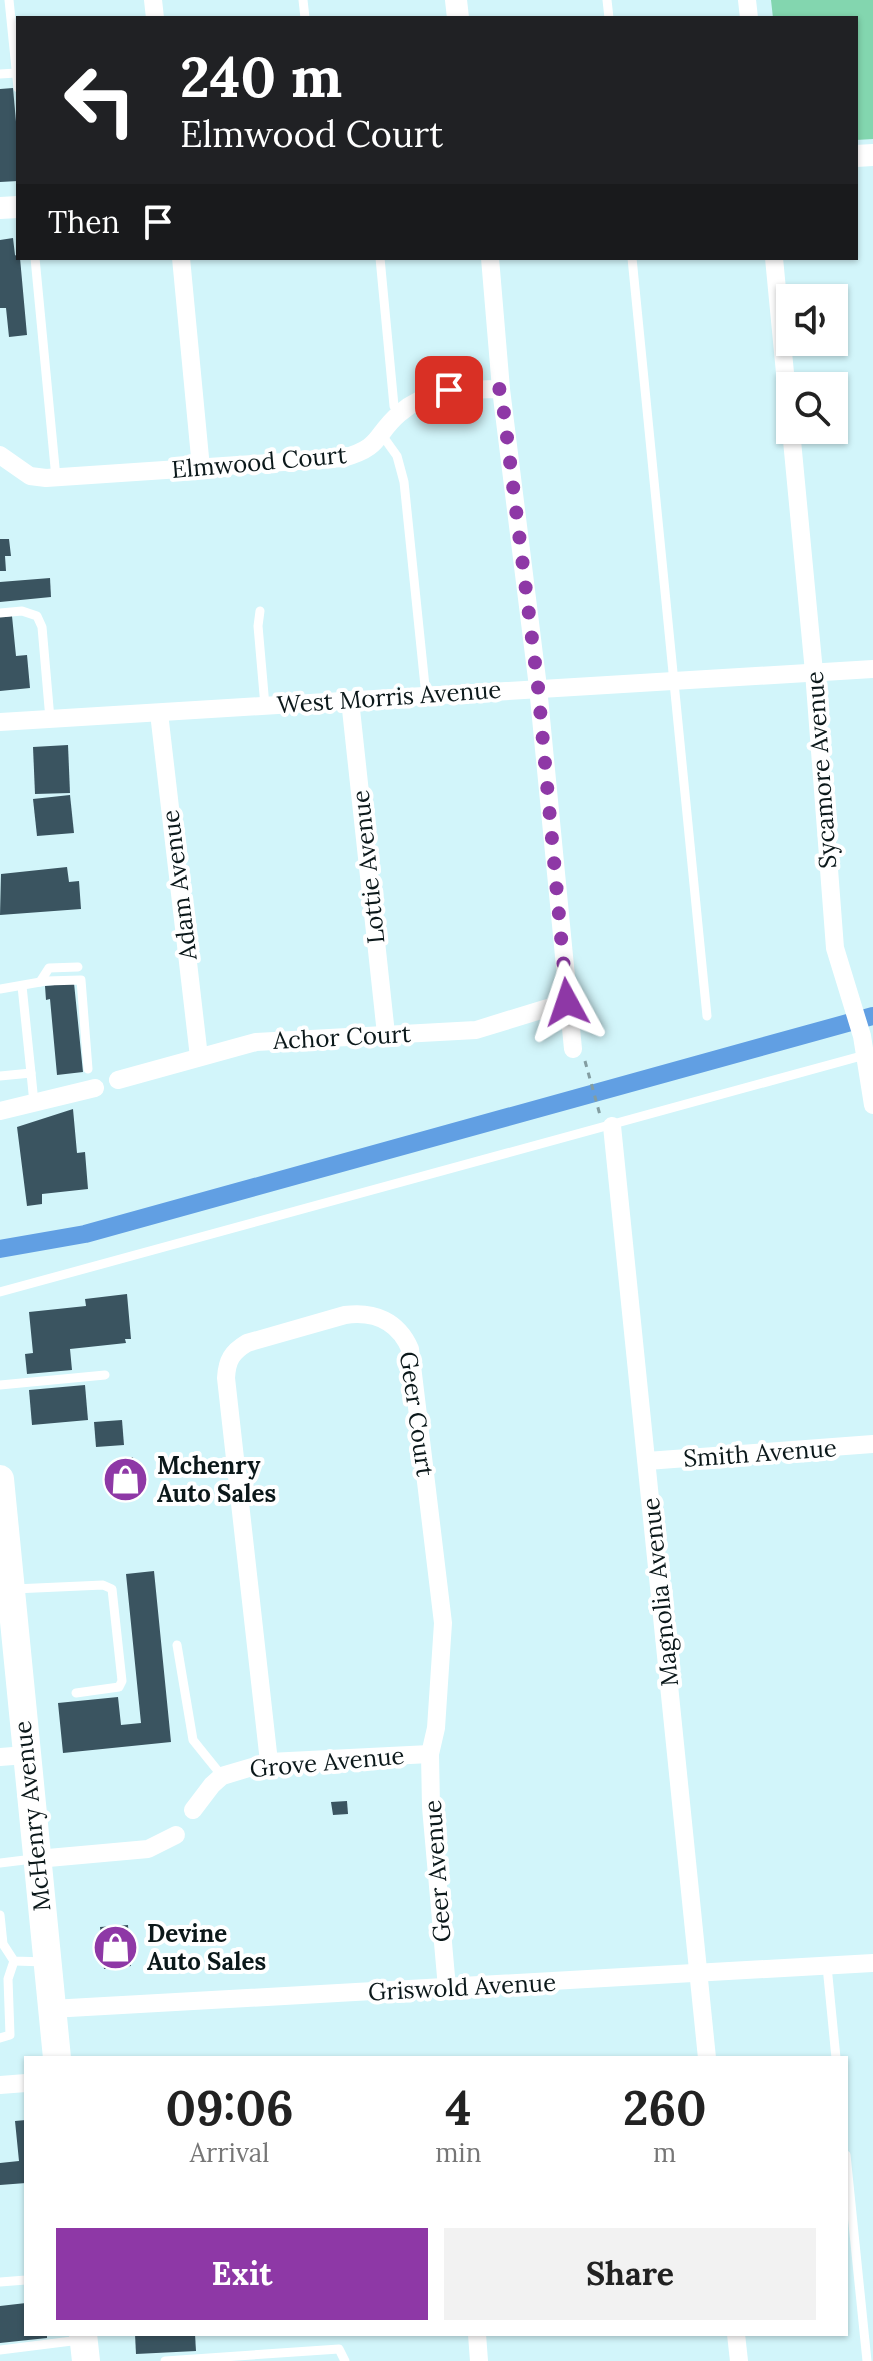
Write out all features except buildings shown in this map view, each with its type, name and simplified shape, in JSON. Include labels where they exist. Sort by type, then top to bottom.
[{"type":"main road","name":"McHenry Avenue","points":[[0,1479],[10,1589],[8,1646],[13,1756],[37,1859],[57,2056]]},
{"type":"street","points":[[181,260],[201,468]]},
{"type":"street","points":[[490,260],[501,389],[538,687],[567,1002],[580,1056]]},
{"type":"street","name":"Sycamore Avenue","points":[[774,260],[785,372]]},
{"type":"street","name":"Elmwood Court","points":[[0,455],[30,476],[56,478],[343,458],[372,446],[399,414],[414,402],[449,390],[501,389]]},
{"type":"street","name":"Sycamore Avenue","points":[[792,444],[814,672],[835,948],[862,1036],[873,1105]]},
{"type":"street","name":"West Morris Avenue","points":[[0,722],[873,669]]},
{"type":"street","name":"Lottie Avenue","points":[[350,700],[386,1034]]},
{"type":"street","name":"Adam Avenue","points":[[159,713],[199,1057]]},
{"type":"street","name":"Achor Court","points":[[118,1080],[256,1042],[476,1030],[567,1002]]},
{"type":"street","points":[[0,1111],[95,1088]]},
{"type":"street","name":"Magnolia Avenue","points":[[612,1126],[707,2056]]},
{"type":"street","name":"Geer Court","points":[[269,1762],[227,1364],[235,1351],[247,1343],[361,1313],[387,1321],[398,1329],[407,1342],[414,1365],[443,1623],[436,1728],[430,1754]]},
{"type":"street","name":"Smith Avenue","points":[[647,1461],[873,1444]]},
{"type":"street","name":"Grove Avenue","points":[[193,1810],[222,1776],[269,1762],[430,1754]]},
{"type":"street","name":"Geer Avenue","points":[[430,1754],[431,1807],[447,1988]]},
{"type":"street","points":[[37,1859],[148,1849],[176,1835]]},
{"type":"street","name":"Griswold Avenue","points":[[51,2009],[873,1963]]},
{"type":"street","points":[[0,2085],[24,2083]]},
{"type":"street","points":[[477,2336],[479,2361]]},
{"type":"street","points":[[736,2336],[739,2361]]},
{"type":"lane","points":[[0,74],[16,73],[9,0]]},
{"type":"lane","points":[[35,260],[56,478]]},
{"type":"lane","points":[[380,260],[394,406],[399,414]]},
{"type":"lane","points":[[632,260],[707,1016]]},
{"type":"lane","points":[[382,435],[397,456],[404,482],[426,696]]},
{"type":"lane","points":[[0,613],[22,611],[37,616],[42,627],[50,719]]},
{"type":"lane","points":[[260,611],[258,626],[265,706]]},
{"type":"lane","points":[[40,982],[49,968],[78,967]]},
{"type":"lane","points":[[0,989],[40,982],[81,980],[88,1069]]},
{"type":"lane","points":[[22,986],[34,1103]]},
{"type":"lane","points":[[0,1292],[866,1055]]},
{"type":"lane","points":[[0,1076],[31,1073]]},
{"type":"lane","points":[[0,1385],[105,1375]]},
{"type":"lane","points":[[10,1589],[103,1585],[112,1589],[122,1681],[119,1687],[76,1693]]},
{"type":"lane","points":[[177,1645],[193,1740],[222,1776]]},
{"type":"lane","points":[[0,1863],[37,1859]]},
{"type":"lane","points":[[0,1915],[3,1944],[14,1961]]},
{"type":"lane","points":[[14,1961],[47,1962]]},
{"type":"lane","points":[[5,2037],[8,1979],[14,1961]]},
{"type":"lane","points":[[827,1966],[836,2056]]},
{"type":"lane","points":[[848,2175],[867,2361]]},
{"type":"lane","points":[[0,2282],[24,2280]]},
{"type":"lane","points":[[0,2350],[84,2345]]},
{"type":"lane","points":[[165,2361],[339,2349],[345,2361]]},
{"type":"path","points":[[580,1056],[591,1079],[599,1109]]},
{"type":"green space","points":[[771,0],[873,0],[873,139],[858,140],[858,16],[773,16]]},
{"type":"waterway","points":[[0,1249],[85,1234],[873,1016]]},
{"type":"place","name":"Mchenry Auto Sales","points":[[126,1479]]},
{"type":"place","name":"Devine Auto Sales","points":[[116,1947]]},
{"type":"route","points":[[449,390],[501,389],[538,687],[567,1002]]}]
